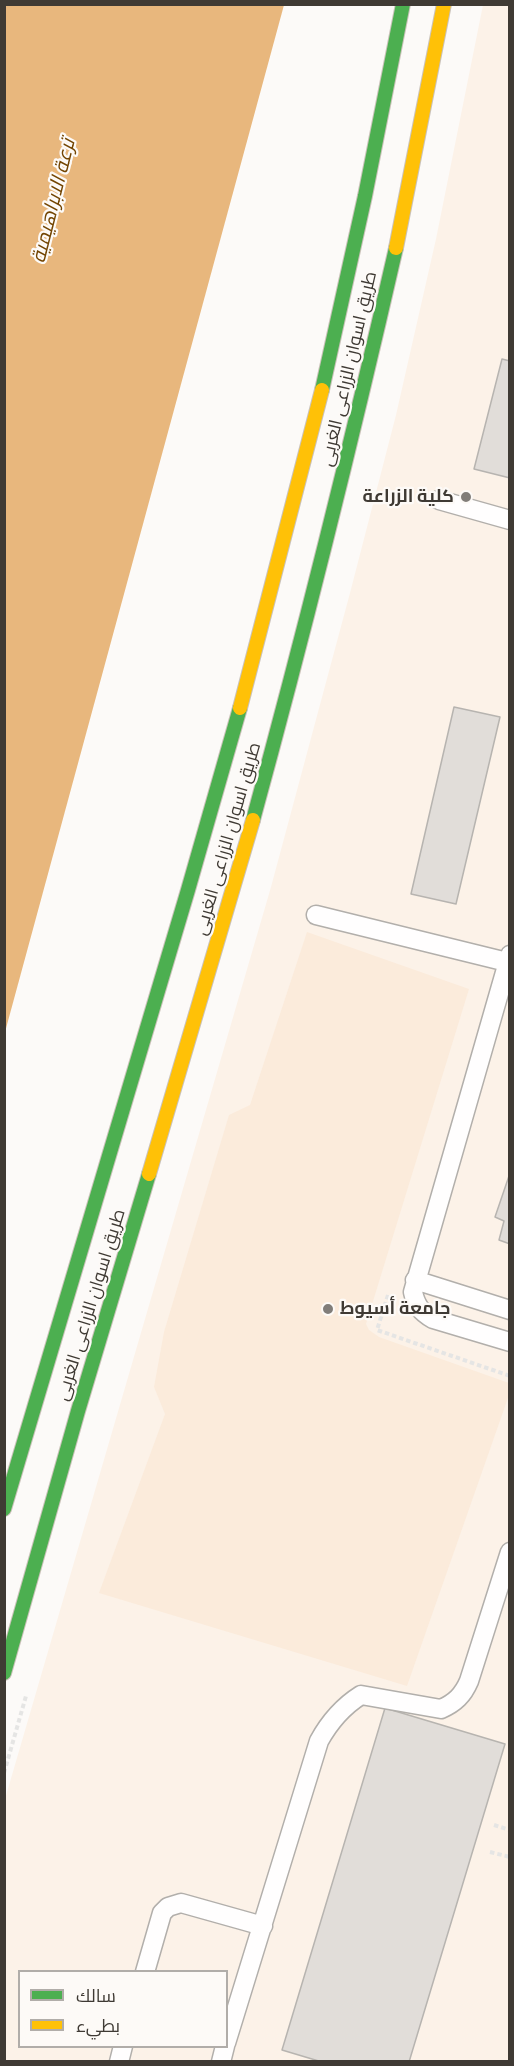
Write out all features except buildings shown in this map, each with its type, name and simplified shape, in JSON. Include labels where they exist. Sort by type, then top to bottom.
[{"type":"main road","name":"طريق اسوان الزراعى الغربى","points":[[4,1509],[192,877],[250,673],[296,498],[340,313],[403,4]]},
{"type":"main road","name":"طريق اسوان الزراعى الغربى","points":[[4,1673],[78,1411],[237,878],[296,663],[350,447],[400,229],[444,4]]},
{"type":"lane","points":[[439,500],[510,520]]},
{"type":"lane","points":[[316,915],[508,959],[413,1292],[416,1304],[422,1313],[433,1319],[510,1342]]},
{"type":"lane","points":[[416,1280],[510,1310]]},
{"type":"lane","points":[[228,2039],[319,1741],[346,1705],[361,1695],[441,1709],[460,1697],[469,1681],[510,1552]]},
{"type":"lane","points":[[145,1970],[162,1913],[174,1904],[181,1903],[263,1926]]},
{"type":"path","points":[[494,1825],[510,1830]]},
{"type":"path","points":[[490,1852],[510,1857]]},
{"type":"shaded area","name":"جامعة أسيوط","points":[[483,5],[509,5],[509,2061],[5,2062],[5,1799],[271,887],[396,415],[436,239]]},
{"type":"shaded area","points":[[307,932],[469,989],[366,1324],[369,1330],[379,1337],[509,1383],[509,1395],[407,1686],[99,1593],[165,1414],[154,1387],[164,1332],[229,1115],[250,1105]]},
{"type":"water","name":"ترعة الابراهيمية","points":[[4,5],[284,5],[5,1032]]},
{"type":"traffic: fast","points":[[322,390],[365,196],[403,4]]},
{"type":"traffic: fast","points":[[253,820],[328,535],[396,248]]},
{"type":"traffic: fast","points":[[4,1509],[240,708]]},
{"type":"traffic: fast","points":[[4,1673],[78,1411],[149,1174]]},
{"type":"traffic: slow","points":[[396,248],[444,4]]},
{"type":"traffic: slow","points":[[240,708],[322,390]]},
{"type":"traffic: slow","points":[[149,1174],[253,820]]},
{"type":"place","name":"كلية الزراعة","points":[[466,497]]},
{"type":"place","name":"جامعة أسيوط","points":[[328,1309]]}]
